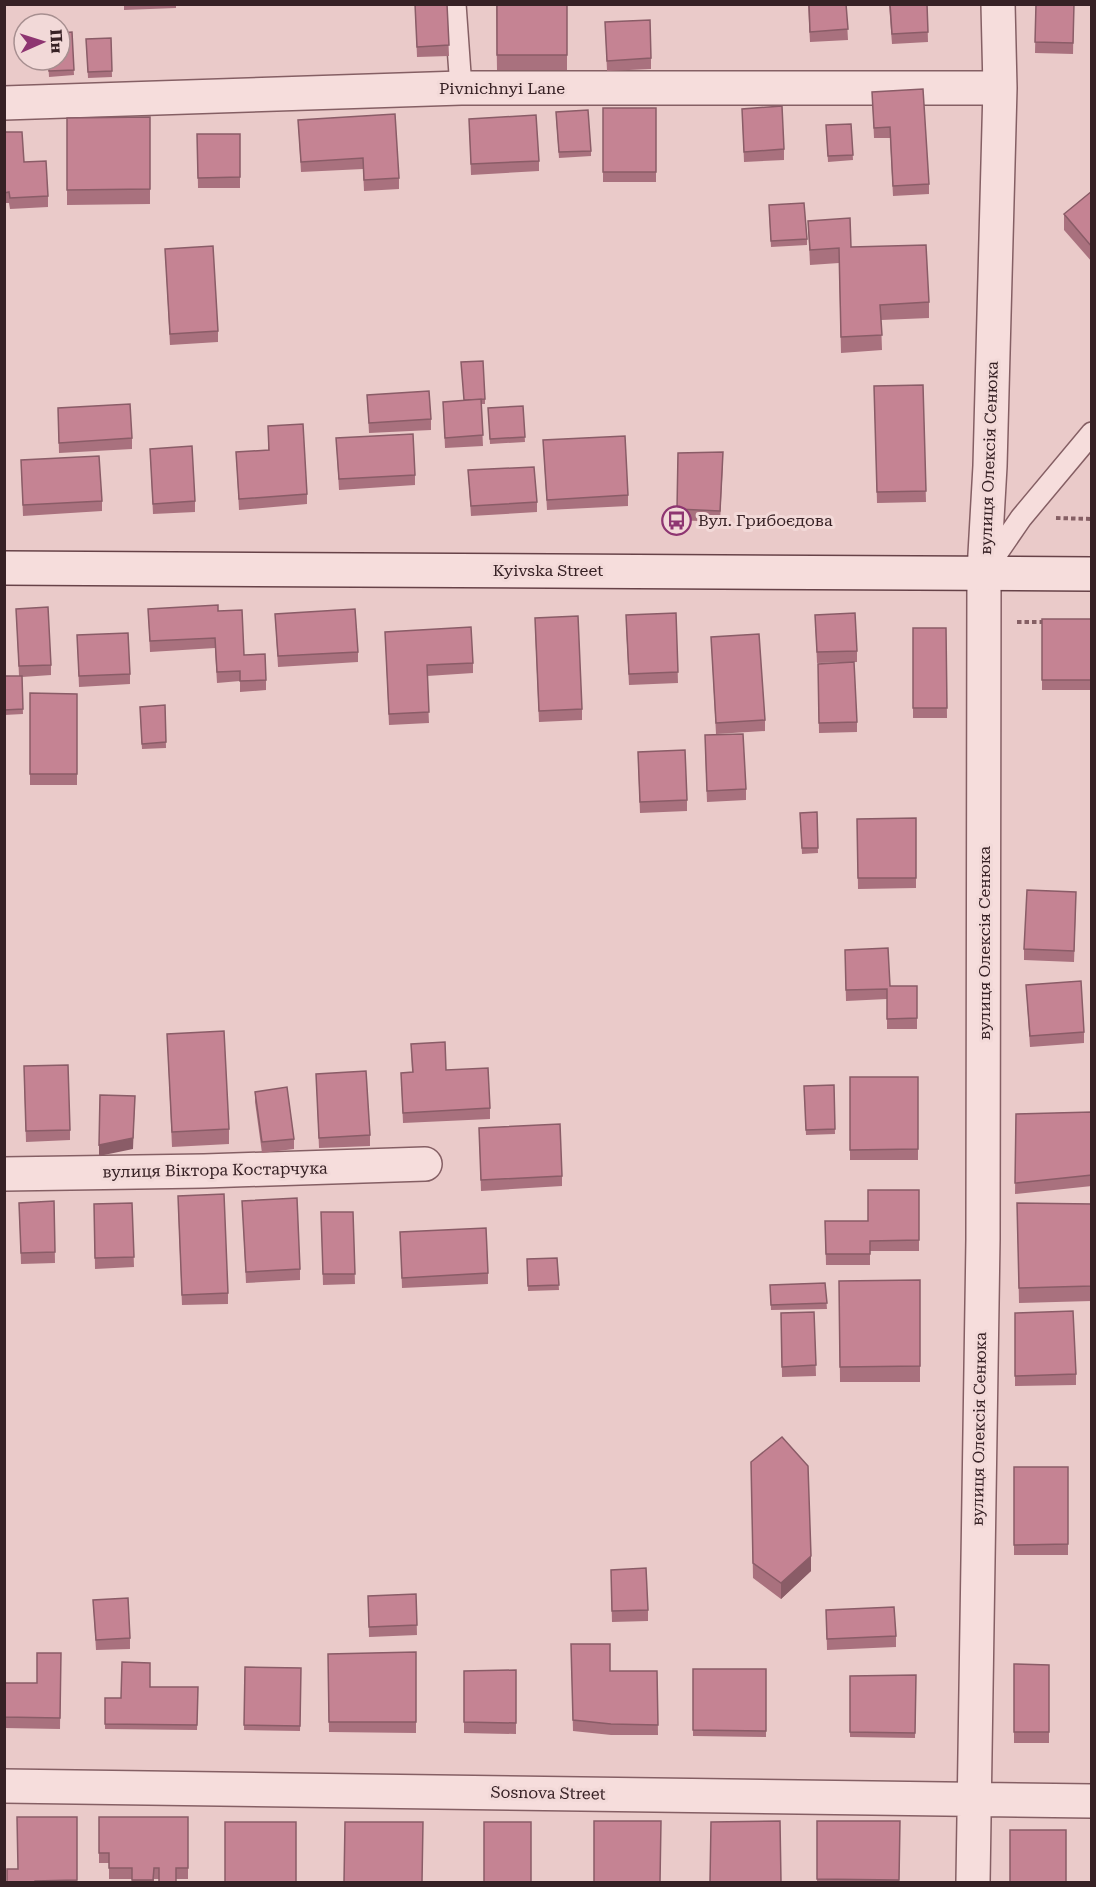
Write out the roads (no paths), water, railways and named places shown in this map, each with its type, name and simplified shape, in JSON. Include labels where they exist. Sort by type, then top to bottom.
[{"type":"street","name":"вулиця Олексія Сенюка","points":[[973,1882],[983,1239],[984,572],[990,466],[1000,88],[998,4]]},
{"type":"street","name":"Pivnichnyi Lane","points":[[4,103],[461,88],[1000,88]]},
{"type":"street","name":"Kyivska Street","points":[[4,568],[1092,573]]},
{"type":"street","name":"вулиця Віктора Костарчука","points":[[4,1174],[425,1164]]},
{"type":"street","name":"Sosnova Street","points":[[4,1786],[1092,1801]]},
{"type":"lane","points":[[455,4],[461,88]]},
{"type":"lane","points":[[984,572],[1022,518],[1092,433]]},
{"type":"place","name":"Вул. Грибоєдова","points":[[677,520]]}]
